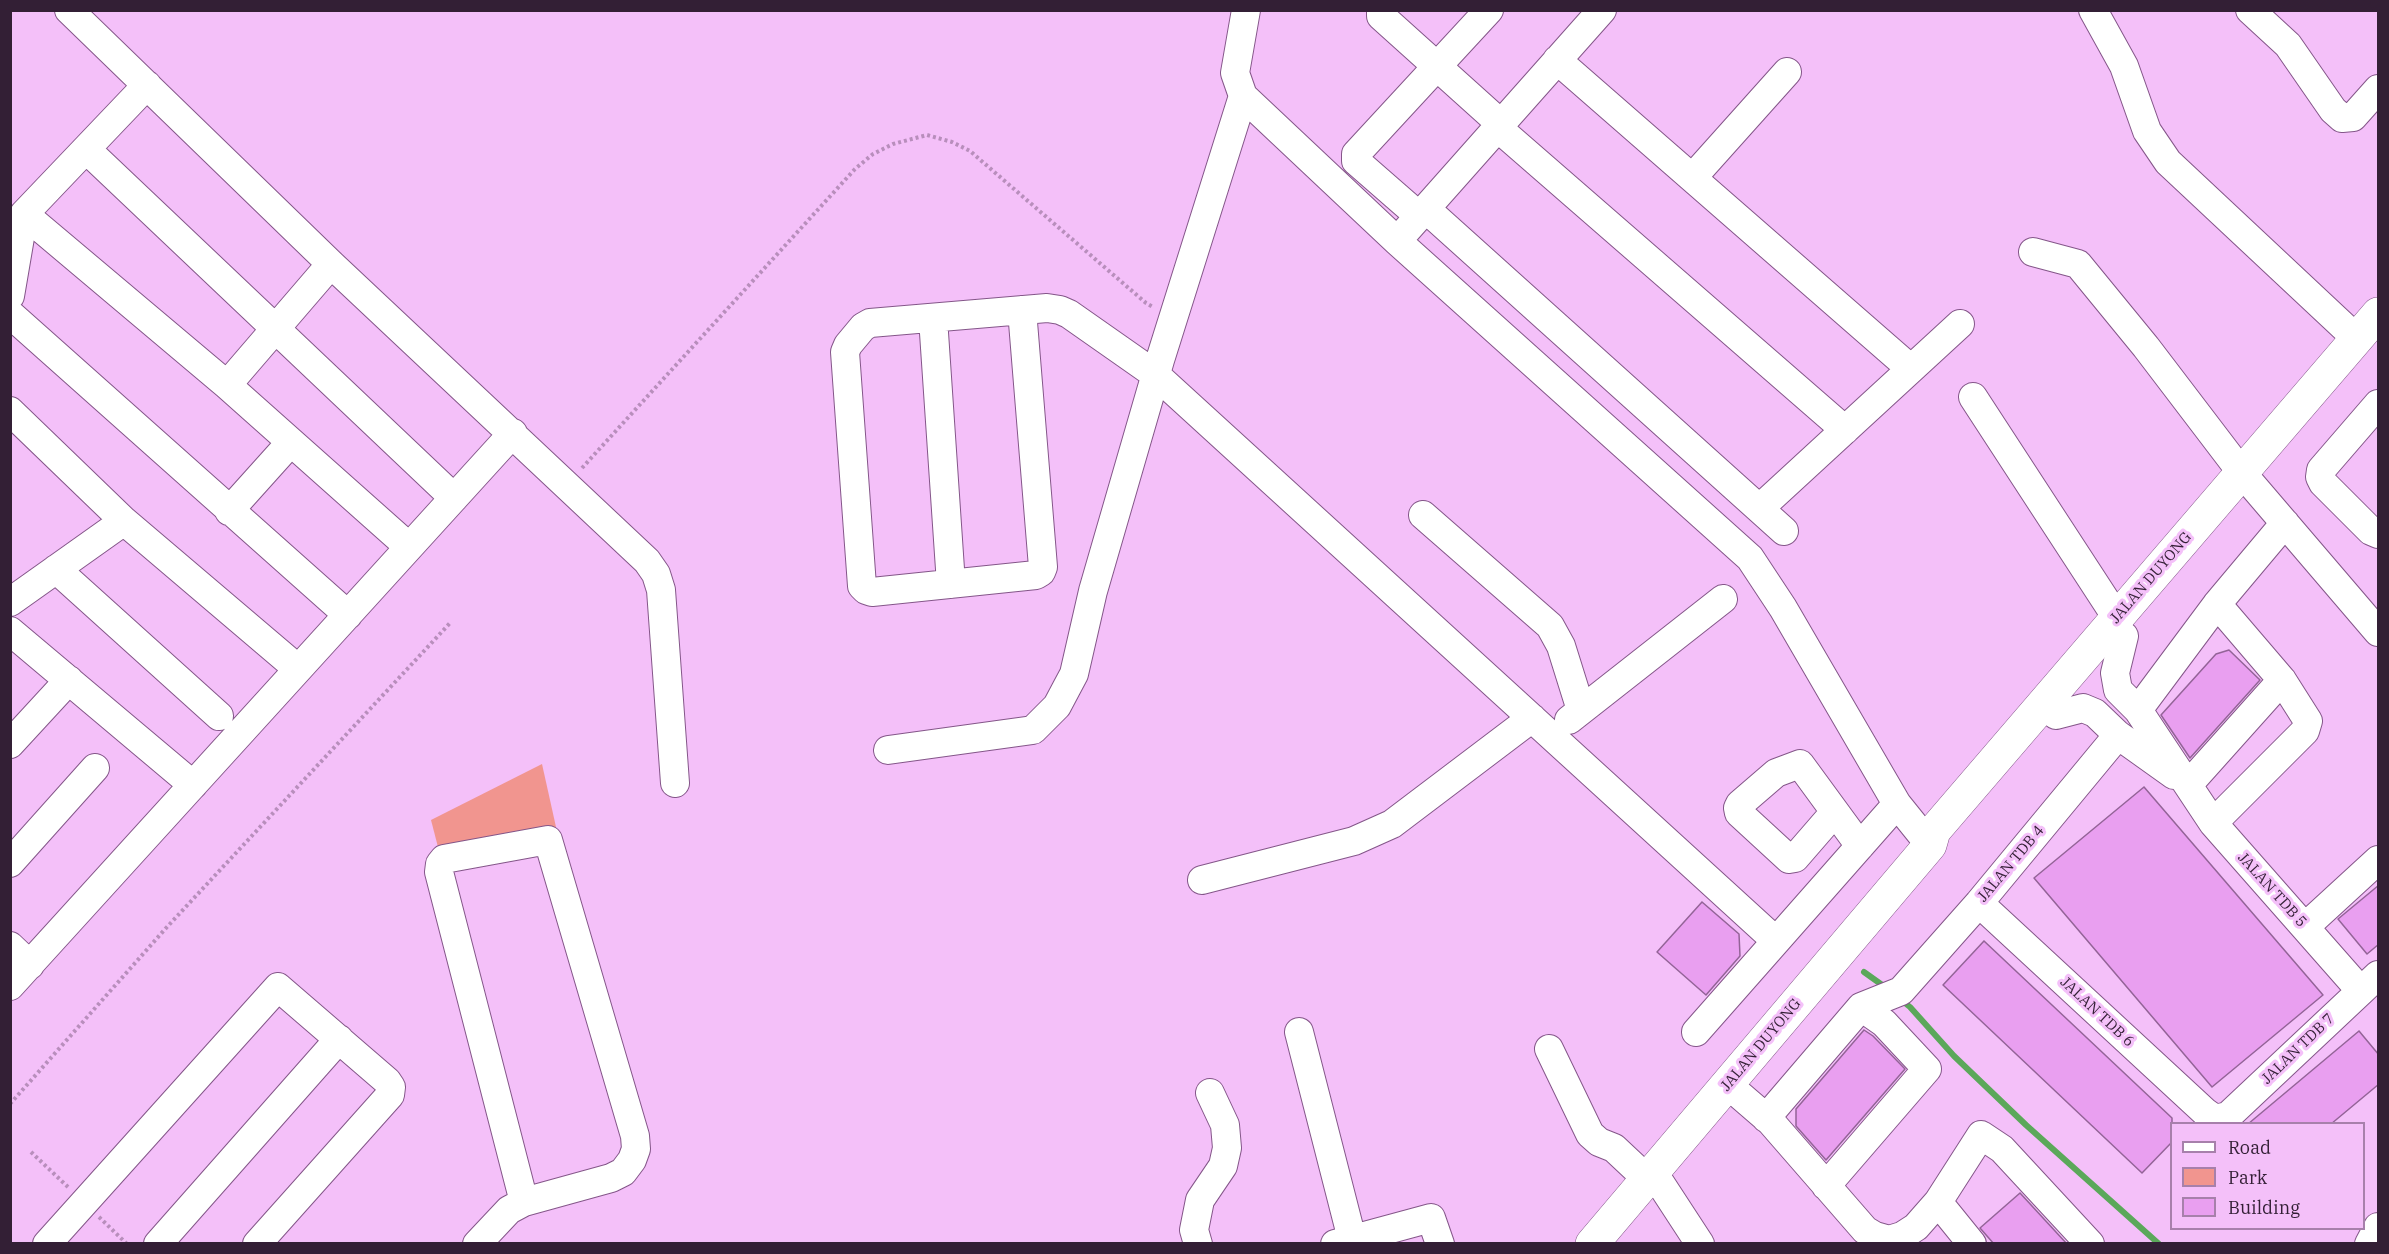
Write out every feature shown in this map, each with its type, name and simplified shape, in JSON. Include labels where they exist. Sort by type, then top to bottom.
[{"type":"main road","name":"JALAN DUYONG","points":[[1592,1244],[1930,846],[1934,831],[2120,627],[2368,340],[2379,314]]},
{"type":"main road","name":"JALAN DUYONG","points":[[1930,846],[1945,844],[2056,715],[2120,627]]},
{"type":"street","points":[[69,10],[331,264],[647,561],[656,574],[661,591],[675,783]]},
{"type":"street","points":[[1246,10],[1235,73],[1243,96],[1397,242],[1750,558],[1783,608],[1897,804],[1930,846]]},
{"type":"street","points":[[1489,10],[1356,154],[1355,158],[1422,213],[1785,531]]},
{"type":"street","points":[[1397,242],[1602,10]]},
{"type":"street","points":[[2093,10],[2124,66],[2147,131],[2168,162],[2368,340]]},
{"type":"street","points":[[2250,10],[2288,45],[2333,110],[2342,118],[2353,117],[2379,89]]},
{"type":"street","points":[[1381,11],[1381,16],[1499,126],[1845,430]]},
{"type":"street","points":[[1557,60],[1911,369]]},
{"type":"street","points":[[1693,177],[1787,72]]},
{"type":"street","points":[[10,296],[24,214],[147,85]]},
{"type":"street","points":[[888,750],[1033,730],[1057,706],[1074,674],[1092,591],[1243,96]]},
{"type":"street","points":[[87,150],[454,498]]},
{"type":"street","points":[[24,214],[226,385],[409,547]]},
{"type":"street","points":[[2033,252],[2078,264],[2146,347],[2247,480],[2379,632]]},
{"type":"street","points":[[226,385],[331,264]]},
{"type":"street","points":[[1022,310],[1041,572],[1036,575],[951,584],[872,592],[866,590],[862,586],[845,352],[863,327],[870,323],[1022,310],[1054,308],[1165,347],[1542,726],[1776,941]]},
{"type":"street","points":[[10,314],[348,615]]},
{"type":"street","points":[[933,318],[951,584]]},
{"type":"street","points":[[1760,508],[1960,324]]},
{"type":"street","points":[[1973,397],[2120,627]]},
{"type":"street","points":[[2379,404],[2321,470],[2320,477],[2323,483],[2371,531],[2379,534]]},
{"type":"street","points":[[10,411],[124,521],[298,669]]},
{"type":"street","points":[[10,986],[20,956],[193,786],[513,433]]},
{"type":"street","points":[[229,511],[291,442]]},
{"type":"street","points":[[1423,515],[1550,626],[1561,646],[1581,710]]},
{"type":"street","points":[[10,602],[124,521]]},
{"type":"street","points":[[2138,710],[2217,604],[2285,523]]},
{"type":"street","points":[[56,569],[219,716]]},
{"type":"street","points":[[1202,880],[1354,841],[1392,824],[1542,726],[1581,710],[1723,599]]},
{"type":"street","points":[[2213,823],[2305,731],[2308,721],[2282,680],[2217,604]]},
{"type":"street","name":"JALAN TDB 5","points":[[2120,627],[2115,673],[2118,690],[2138,710],[2213,823],[2305,927],[2369,982]]},
{"type":"street","points":[[10,632],[193,786]]},
{"type":"street","points":[[10,744],[69,680]]},
{"type":"street","points":[[2056,715],[2083,708],[2095,713],[2118,735],[2188,785],[2282,680]]},
{"type":"street","name":"JALAN TDB 4","points":[[1766,1118],[1882,998],[1979,903],[2118,735]]},
{"type":"street","points":[[1834,813],[1795,858],[1789,859],[1739,813],[1740,804],[1776,773],[1800,764],[1860,846]]},
{"type":"street","points":[[10,863],[95,768]]},
{"type":"street","points":[[1696,1032],[1897,804]]},
{"type":"street","points":[[481,1242],[509,1210],[524,1202],[611,1178],[623,1172],[632,1160],[636,1149],[635,1137],[548,840],[444,859],[440,864],[439,872],[524,1202]]},
{"type":"street","points":[[2305,927],[2379,860]]},
{"type":"street","name":"JALAN TDB 6","points":[[1979,903],[2215,1119]]},
{"type":"street","name":"JALAN TDB 7","points":[[2215,1119],[2228,1116],[2369,982]]},
{"type":"street","points":[[47,1244],[278,987],[387,1081],[391,1087],[390,1095],[257,1244]]},
{"type":"street","points":[[1826,1186],[1927,1069],[1884,1023],[1882,998]]},
{"type":"street","points":[[1299,1032],[1343,1241],[1431,1218],[1440,1244]]},
{"type":"street","points":[[158,1244],[339,1039]]},
{"type":"street","points":[[1549,1049],[1590,1134],[1599,1142],[1614,1148],[1650,1175],[1700,1244]]},
{"type":"street","points":[[1727,1084],[1766,1118],[1865,1230],[1875,1236],[1889,1240],[1902,1236],[1916,1227],[1938,1202],[1981,1135],[2002,1149],[2090,1244]]},
{"type":"street","points":[[1198,1244],[1194,1230],[1200,1200],[1223,1166],[1227,1148],[1225,1125],[1210,1092]]},
{"type":"street","points":[[1938,1202],[1972,1244]]},
{"type":"street","points":[[2369,1244],[2379,1227]]},
{"type":"path","points":[[580,496],[855,169],[873,154],[893,144],[927,135],[952,142],[970,151],[1146,303],[1165,347]]},
{"type":"path","points":[[10,1104],[167,927],[451,622]]},
{"type":"path","points":[[32,1152],[127,1244]]},
{"type":"green space","points":[[542,764],[556,827],[439,851],[431,820]]},
{"type":"building","points":[[2229,650],[2260,680],[2190,758],[2161,715],[2216,654]]},
{"type":"building","points":[[2144,787],[2323,995],[2212,1087],[2034,878]]},
{"type":"building","points":[[2379,885],[2379,944],[2367,954],[2338,919]]},
{"type":"building","points":[[1702,902],[1739,934],[1740,956],[1706,995],[1657,952]]},
{"type":"building","points":[[1984,941],[2172,1118],[2170,1144],[2142,1173],[1943,985]]},
{"type":"building","points":[[1864,1030],[1873,1036],[1905,1069],[1826,1160],[1796,1126],[1796,1109]]},
{"type":"building","points":[[2359,1031],[2379,1055],[2379,1084],[2333,1122],[2250,1122]]},
{"type":"building","points":[[2020,1193],[2067,1244],[1994,1244],[1980,1228]]},
{"type":"waterway","points":[[1864,972],[1885,987]]},
{"type":"waterway","points":[[1900,999],[1954,1056],[2026,1125],[2159,1244]]}]
